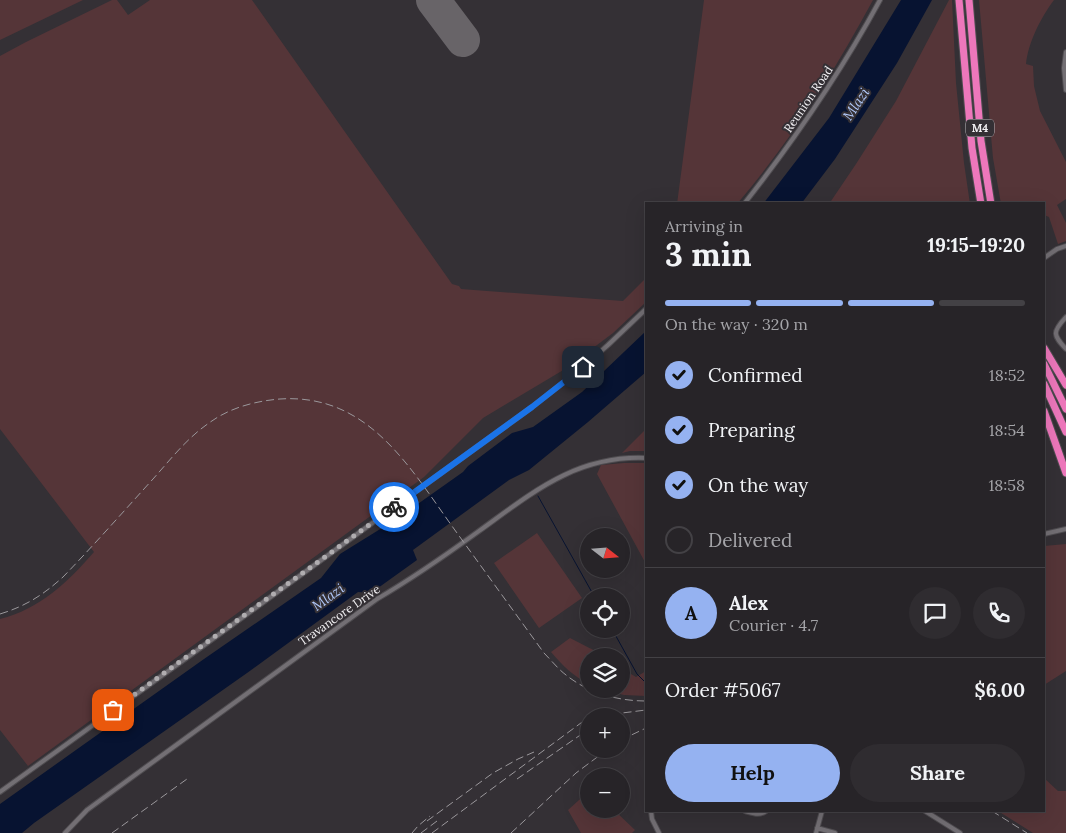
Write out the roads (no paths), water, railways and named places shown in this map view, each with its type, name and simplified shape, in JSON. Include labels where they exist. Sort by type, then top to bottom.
[{"type":"highway","name":"M4","points":[[959,0],[972,148],[981,202]]},
{"type":"highway","name":"M4","points":[[969,0],[981,141],[991,202]]},
{"type":"highway","points":[[1045,350],[1066,386]]},
{"type":"highway","points":[[1045,366],[1066,409]]},
{"type":"highway","points":[[1045,386],[1066,432]]},
{"type":"highway","points":[[1045,414],[1066,473]]},
{"type":"street","name":"Reunion Road","points":[[746,202],[816,107],[858,41],[880,0]]},
{"type":"street","points":[[1066,52],[1064,68],[1066,90]]},
{"type":"street","points":[[1045,257],[1057,249],[1066,246]]},
{"type":"street","points":[[0,792],[532,407],[583,367],[645,310]]},
{"type":"street","points":[[1066,317],[1056,328],[1055,333],[1058,341],[1066,349]]},
{"type":"street","name":"Travancore Drive","points":[[65,833],[96,803],[377,599],[413,578],[543,486],[572,470],[596,463],[627,458],[645,458]]},
{"type":"street","points":[[1045,534],[1066,530]]},
{"type":"street","points":[[651,812],[652,819],[659,833]]},
{"type":"street","points":[[749,812],[761,814],[764,812]]},
{"type":"street","points":[[822,812],[817,831],[835,833]]},
{"type":"street","points":[[927,812],[960,833]]},
{"type":"water","name":"Mlazi","points":[[901,0],[932,0],[897,63],[835,159],[803,202],[765,202],[829,118]]},
{"type":"water","name":"Mlazi","points":[[645,332],[645,373],[529,470],[509,480],[413,550],[417,560],[371,593],[358,592],[22,833],[0,833],[0,804],[321,578],[340,554],[398,518],[463,472],[468,466],[512,433],[533,427],[582,392]]},
{"type":"waterway","points":[[538,496],[590,588]]},
{"type":"waterway","points":[[617,638],[637,674],[645,682]]},
{"type":"railway","points":[[0,614],[34,599],[63,577],[179,449],[209,423],[234,409],[261,401],[280,399],[312,400],[339,409],[363,422],[385,440],[405,461],[544,653],[563,673],[584,687],[604,695],[614,698],[645,701]]},
{"type":"railway","points":[[630,712],[645,710]]},
{"type":"railway","points":[[432,833],[580,724]]},
{"type":"railway","points":[[630,736],[645,728]]},
{"type":"railway","points":[[517,779],[580,735]]},
{"type":"railway","points":[[427,821],[493,773],[534,752]]},
{"type":"railway","points":[[511,833],[576,773],[596,758]]},
{"type":"railway","points":[[112,833],[187,779]]},
{"type":"railway","points":[[994,812],[1027,833]]},
{"type":"railway","points":[[412,833],[430,816]]},
{"type":"railway","points":[[421,833],[437,821]]}]
